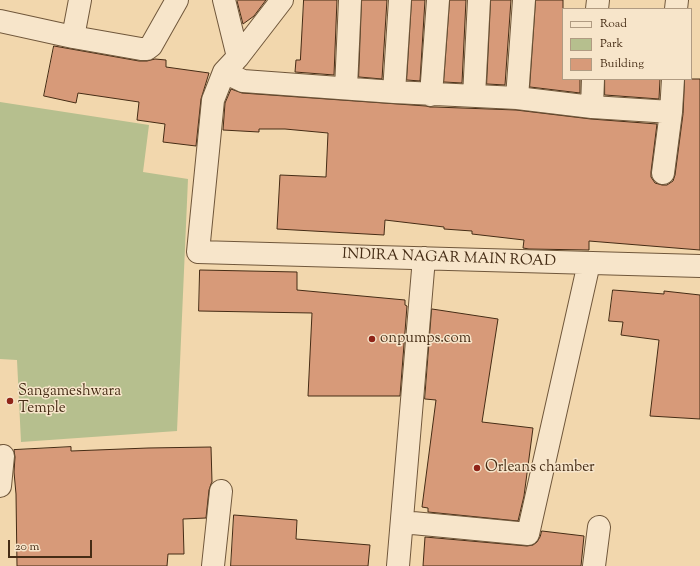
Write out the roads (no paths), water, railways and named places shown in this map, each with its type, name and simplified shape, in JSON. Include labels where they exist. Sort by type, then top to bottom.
[{"type":"street","points":[[73,37],[80,0]]},
{"type":"street","points":[[0,22],[73,37],[147,49],[151,46],[177,0]]},
{"type":"street","points":[[224,0],[231,64],[243,81],[431,95],[517,98],[592,107],[671,112]]},
{"type":"street","points":[[231,64],[282,0]]},
{"type":"street","points":[[346,88],[350,0]]},
{"type":"street","points":[[394,92],[400,0]]},
{"type":"street","points":[[431,95],[438,0]]},
{"type":"street","points":[[474,96],[479,0]]},
{"type":"street","points":[[517,98],[524,0]]},
{"type":"street","name":"INDIRA NAGAR MAIN ROAD","points":[[231,64],[212,100],[198,252],[700,266]]},
{"type":"street","points":[[592,107],[593,80]]},
{"type":"street","points":[[664,173],[673,80]]},
{"type":"street","points":[[398,566],[424,258]]},
{"type":"street","points":[[402,522],[528,534],[589,263]]},
{"type":"street","points":[[0,486],[3,456]]},
{"type":"street","points":[[213,566],[221,491]]},
{"type":"street","points":[[594,566],[599,528]]},
{"type":"place","name":"onpumps.com","points":[[372,339]]},
{"type":"place","name":"Sangameshwara Temple","points":[[10,401]]},
{"type":"place","name":"Orleans chamber","points":[[477,468]]}]
